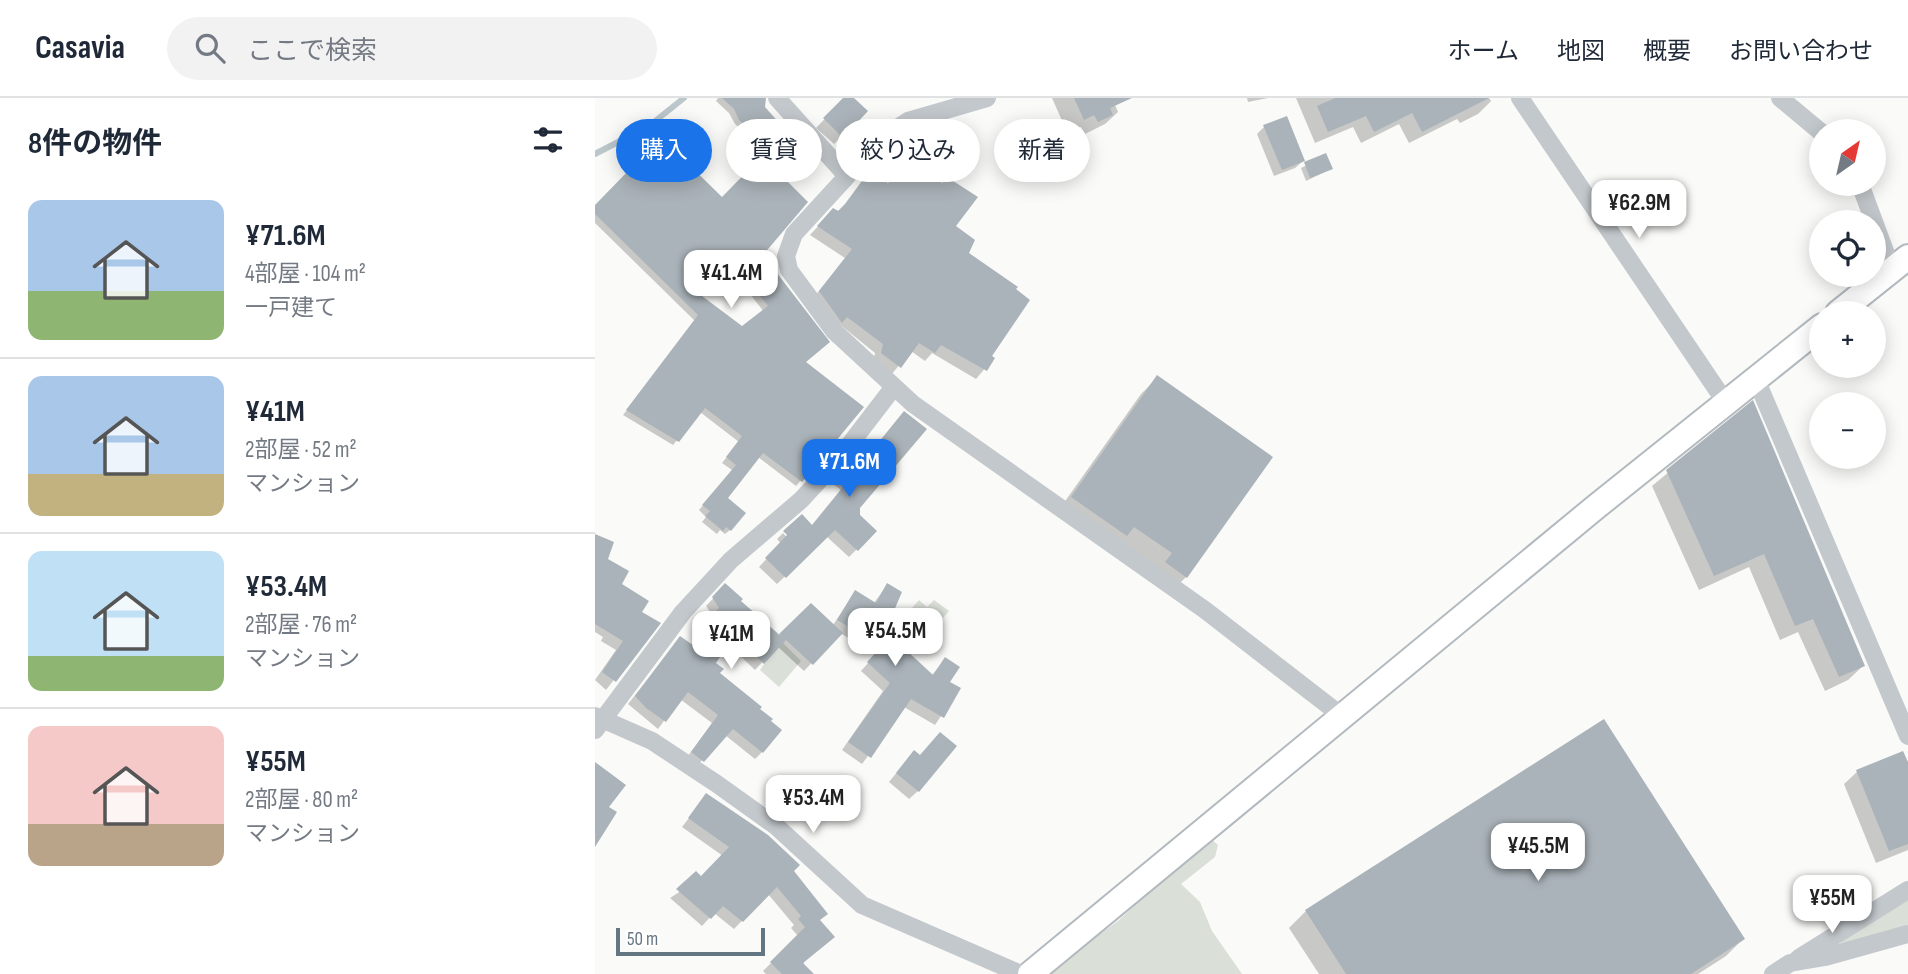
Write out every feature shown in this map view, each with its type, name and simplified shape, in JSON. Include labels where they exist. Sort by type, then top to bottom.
[{"type":"street","points":[[777,98],[836,164]]},
{"type":"street","points":[[917,119],[987,98]]},
{"type":"street","points":[[1520,98],[1726,403]]},
{"type":"street","points":[[1780,98],[1809,122]]},
{"type":"street","points":[[840,182],[794,234],[786,256],[789,270],[834,331],[893,388],[1205,610],[1342,716]]},
{"type":"street","points":[[1853,301],[1900,263],[1866,196]]},
{"type":"street","points":[[1030,974],[1809,336]]},
{"type":"street","points":[[1756,379],[1908,736]]},
{"type":"street","points":[[893,388],[837,461],[801,500],[731,560],[683,612],[598,722],[652,741],[717,784],[777,827],[862,905],[1021,974]]},
{"type":"street","points":[[1773,974],[1908,890]]},
{"type":"street","points":[[1790,963],[1825,957],[1908,934]]},
{"type":"shaded area","points":[[919,600],[927,607],[934,600],[949,611],[931,631],[912,615],[916,611],[912,608]]},
{"type":"shaded area","points":[[781,641],[801,661],[779,687],[760,670]]},
{"type":"shaded area","points":[[1212,840],[1218,845],[1215,857],[1181,884],[1200,902],[1212,931],[1242,974],[1051,974],[1061,962],[1118,921],[1169,873]]},
{"type":"shaded area","points":[[1908,883],[1908,926],[1843,943],[1833,939]]},
{"type":"building","points":[[722,98],[766,98],[765,107],[776,119],[739,119],[734,109]]},
{"type":"building","points":[[843,98],[854,98],[868,111],[861,119],[836,119],[836,131],[823,118]]},
{"type":"building","points":[[1074,98],[1132,98],[1110,108],[1113,115],[1098,122],[1094,115],[1084,119]]},
{"type":"building","points":[[1335,98],[1489,98],[1422,132],[1412,113],[1374,132],[1366,116],[1328,132],[1317,106]]},
{"type":"building","points":[[1287,116],[1305,161],[1282,170],[1263,125]]},
{"type":"building","points":[[1326,153],[1333,169],[1310,178],[1304,162]]},
{"type":"building","points":[[617,182],[707,182],[722,197],[737,182],[788,182],[808,202],[763,255],[830,342],[806,362],[864,407],[802,482],[763,453],[728,498],[746,513],[731,531],[726,527],[723,531],[705,516],[710,511],[702,505],[736,465],[726,457],[742,436],[705,408],[679,442],[626,410],[698,315],[595,214],[595,205]],"holes":[[[718,259],[733,274],[739,269],[768,306],[742,326],[690,287]]]},
{"type":"building","points":[[861,182],[955,182],[978,197],[956,226],[975,240],[969,253],[1018,287],[1016,289],[1030,300],[992,356],[995,358],[987,371],[941,345],[935,353],[919,343],[901,368],[881,353],[883,344],[847,317],[842,323],[819,291],[852,249],[817,226],[833,208],[838,211]]},
{"type":"building","points":[[1157,375],[1273,457],[1187,578],[1165,562],[1172,553],[1134,527],[1127,536],[1071,497]]},
{"type":"building","points":[[1753,400],[1865,666],[1839,677],[1813,619],[1795,626],[1764,554],[1714,576],[1666,470]]},
{"type":"building","points":[[904,411],[927,429],[860,508],[860,515],[877,531],[858,551],[835,530],[786,578],[765,558],[787,535],[783,531],[802,514],[812,525],[847,482],[839,476],[866,442],[874,448]]},
{"type":"building","points":[[595,534],[614,542],[608,559],[629,571],[622,584],[649,601],[642,612],[661,623],[616,682],[602,672],[623,641],[595,624]]},
{"type":"building","points":[[725,583],[783,638],[779,634],[811,603],[843,633],[813,665],[786,640],[764,664],[734,636],[716,663],[724,669],[720,673],[762,707],[760,709],[782,730],[763,753],[733,729],[704,762],[691,752],[718,715],[688,692],[666,722],[646,708],[635,696],[680,636],[700,650],[726,619],[716,611],[719,608],[712,597]]},
{"type":"building","points":[[887,583],[902,592],[893,613],[915,628],[904,648],[933,675],[945,657],[960,667],[950,682],[961,688],[944,718],[911,699],[871,758],[848,742],[890,683],[867,662],[882,646],[837,620],[855,590],[876,603]]},
{"type":"building","points":[[1604,719],[1745,939],[1691,974],[1346,974],[1305,910]]},
{"type":"building","points":[[940,732],[957,746],[919,792],[896,773],[914,750],[920,755]]},
{"type":"building","points":[[1903,751],[1908,762],[1908,844],[1889,851],[1856,770]]},
{"type":"building","points":[[595,762],[626,785],[609,807],[617,812],[595,847]]},
{"type":"building","points":[[706,793],[768,835],[800,865],[794,871],[828,914],[820,920],[835,937],[803,963],[814,974],[782,974],[770,962],[805,927],[798,919],[801,916],[777,887],[743,922],[723,906],[711,919],[676,889],[696,871],[701,876],[729,847],[688,818]]},
{"type":"waterway","points":[[595,154],[649,126],[684,98]]}]
